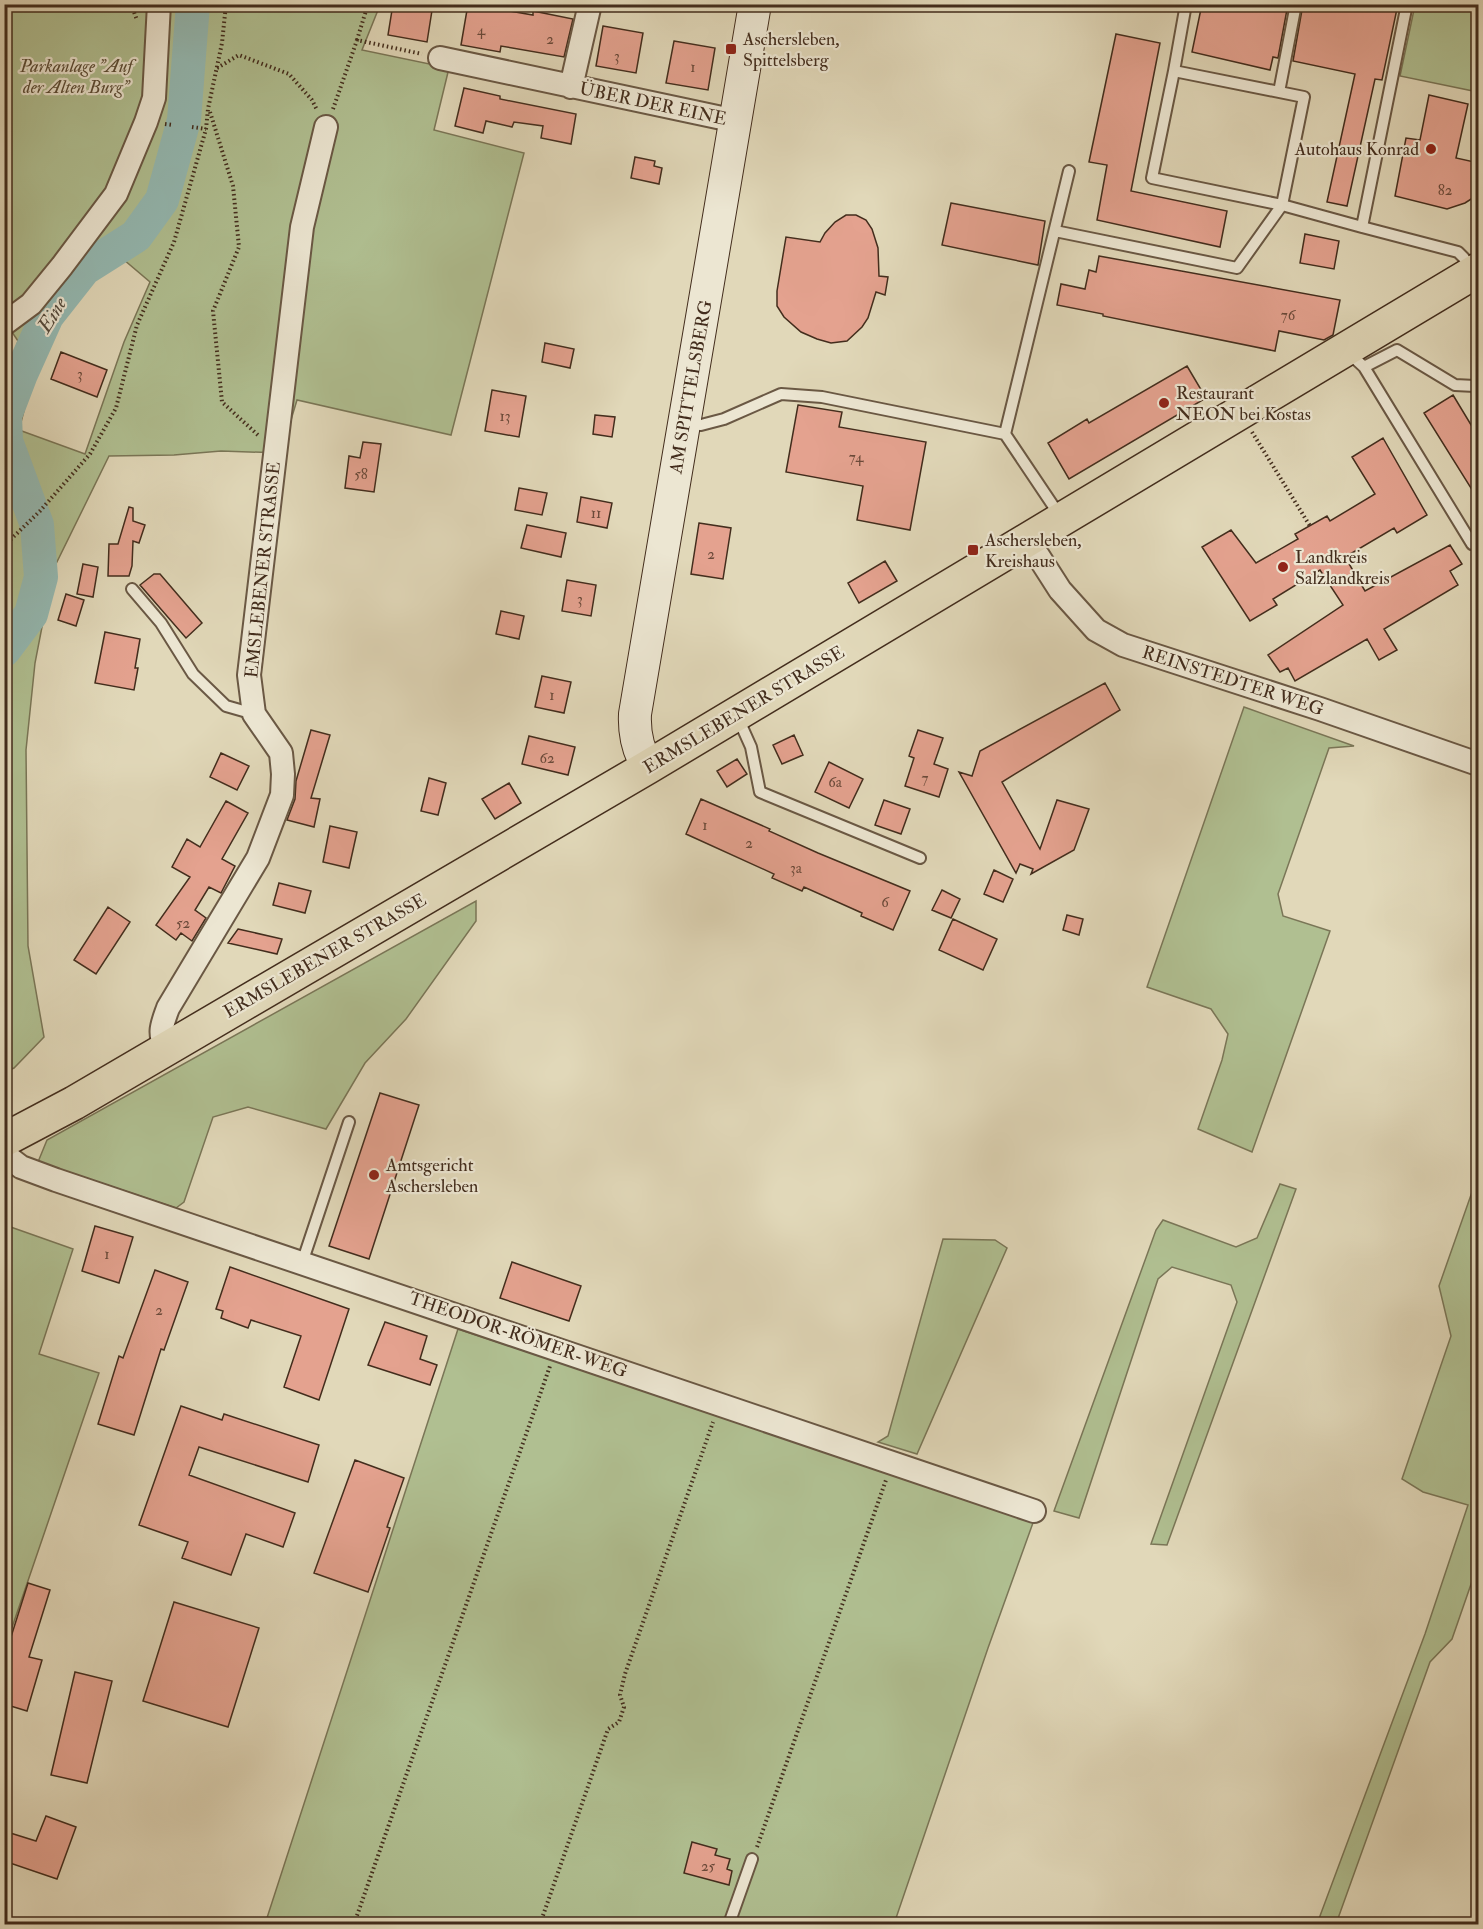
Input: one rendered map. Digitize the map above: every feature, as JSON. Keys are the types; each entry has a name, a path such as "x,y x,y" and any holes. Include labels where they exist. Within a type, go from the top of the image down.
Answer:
{"main road":[{"name":"AM SPITTELSBERG","path":"648,767 638,746 634,728 635,714 755,4"},
{"name":"ERMSLEBENER STRASSE","path":"4,1140 42,1121 648,767 1241,413 1355,359 1477,275"}],"street":[{"path":"4,324 31,303 116,194 154,98 159,4"},
{"name":"ÜBER DER EINE","path":"571,87 590,4"},
{"name":"ÜBER DER EINE","path":"440,58 736,122"},
{"name":"EMSLEBENER STRASSE","path":"166,1049 161,1038 161,1028 168,1008 258,858 282,795 284,774 281,753 254,714 249,675 302,227 326,127"},
{"name":"REINSTEDTER WEG","path":"1028,540 1060,590 1088,622 1096,630 1123,645 1479,765"},
{"name":"THEODOR-RÖMER-WEG","path":"4,1154 21,1167 48,1177 1034,1511"}],"lane":[{"path":"1186,4 1152,178 1282,205 1458,252 1477,275"},
{"path":"1279,92 1296,4"},
{"path":"1362,227 1407,4"},
{"path":"1055,231 1237,268 1282,205 1304,97 1174,70"},
{"path":"1005,434 1069,171"},
{"path":"1479,392 1475,386 1455,385 1397,350 1355,359 1472,544 1479,542"},
{"path":"685,424 701,425 724,418 781,394 822,397 1005,434 1062,520"},
{"path":"132,589 161,623 193,674 225,706 254,714"},
{"path":"736,715 751,747 760,792 920,858"},
{"path":"302,1263 349,1122"},
{"path":"729,1924 753,1859"}],"path":[{"path":"4,546 40,511 90,454 116,408 136,325 174,242 206,129 222,43 226,4"},
{"path":"326,127 368,4"},
{"path":"357,40 440,58"},
{"path":"217,68 239,55 289,74 312,100 326,127"},
{"path":"208,109 233,186 239,247 213,311 222,402 275,450"},
{"path":"192,127 206,129"},
{"path":"1241,413 1310,526"},
{"path":"354,1924 556,1348"},
{"path":"540,1924 608,1729 619,1722 624,1707 620,1695 625,1674 720,1404"},
{"path":"753,1859 892,1462"}],"green space":[{"name":"Parkanlage \"Auf der Alten Burg\"","path":"4,5 380,5 362,50 449,68 434,130 524,153 451,435 297,400 281,453 221,451 174,455 109,456 53,570 35,663 26,750 28,946 44,1037 14,1068 5,1072 4,397 18,341 8,326 4,329","holes":["117,254 150,282 124,342 85,454 19,430 45,335"]},
{"path":"1415,5 1478,5 1478,92 1400,76"},
{"path":"1244,707 1354,746 1329,748 1278,894 1283,916 1330,931 1252,1152 1198,1129 1222,1060 1228,1034 1211,1009 1147,987"},
{"path":"476,901 476,921 406,1019 365,1063 326,1129 248,1107 213,1117 184,1202 176,1208 38,1162 47,1140"},
{"path":"1478,1175 1478,1564 1452,1639 1430,1662 1336,1924 1317,1924 1425,1634 1468,1505 1423,1492 1402,1479 1451,1336 1439,1286"},
{"path":"1280,1184 1296,1189 1167,1545 1151,1544 1237,1302 1231,1285 1172,1267 1158,1279 1079,1518 1054,1511 1156,1230 1163,1220 1236,1247 1257,1238"},
{"path":"5,1225 73,1249 39,1354 99,1373 5,1648"},
{"path":"943,1239 995,1240 1007,1248 917,1454 878,1442 888,1436"},
{"path":"458,1329 1034,1520 894,1924 265,1924"}],"building":[{"path":"393,4 433,4 427,42 388,35"},
{"path":"468,4 533,15 533,11 573,19 564,57 501,46 500,52 461,45"},
{"path":"1202,4 1288,4 1278,58 1273,57 1270,70 1192,52"},
{"path":"1303,4 1398,4 1382,80 1375,79 1347,206 1327,202 1355,74 1293,61"},
{"path":"603,26 643,33 636,73 596,66"},
{"path":"1116,34 1160,43 1131,191 1227,211 1220,247 1097,220 1107,165 1089,162"},
{"path":"674,41 715,48 708,90 666,83"},
{"path":"464,88 500,96 500,99 576,114 571,144 541,138 543,126 514,122 512,127 486,121 483,133 455,126"},
{"name":"Autohaus Konrad","path":"1429,95 1468,104 1456,158 1479,163 1479,194 1465,203 1447,209 1395,196 1406,138 1420,140"},
{"path":"635,157 655,161 654,166 662,168 659,184 631,178"},
{"path":"951,203 1045,221 1038,265 942,245"},
{"path":"846,215 856,215 866,220 872,229 878,248 879,276 888,277 885,295 876,292 868,318 862,327 847,341 831,343 801,332 784,317 777,306 777,291 786,237 820,242 835,222"},
{"path":"1305,234 1339,241 1334,269 1300,263"},
{"path":"1099,256 1340,300 1333,335 1324,340 1279,331 1275,351 1057,305 1061,284 1085,289 1089,270 1096,272"},
{"path":"545,343 574,349 570,368 542,362"},
{"path":"61,352 107,370 97,397 51,379"},
{"path":"1187,366 1206,398 1069,479 1048,443 1087,419 1089,423"},
{"path":"492,390 526,396 519,437 485,431"},
{"path":"1453,395 1479,438 1479,501 1424,413"},
{"path":"798,405 842,412 839,427 926,442 910,530 857,520 863,486 786,472"},
{"path":"595,415 615,417 612,437 593,434"},
{"path":"1383,438 1427,515 1397,533 1394,528 1345,557 1365,591 1450,545 1462,564 1450,571 1458,585 1384,629 1397,650 1379,660 1367,639 1295,681 1288,668 1280,672 1268,655 1343,605 1320,570 1273,599 1277,605 1250,621 1202,547 1231,530 1256,563 1298,539 1295,534 1327,516 1330,521 1375,494 1352,457"},
{"path":"363,442 381,444 374,492 345,488 349,456 360,458"},
{"path":"519,488 547,493 542,515 515,510"},
{"path":"581,497 612,503 607,528 577,522"},
{"path":"129,507 133,508 133,521 145,525 139,543 133,541 132,566 129,576 108,576 109,544 118,544"},
{"path":"699,523 731,528 723,579 691,574"},
{"path":"527,525 566,533 561,557 521,548"},
{"path":"885,561 897,581 859,603 848,583"},
{"path":"83,564 98,567 93,597 77,594"},
{"path":"154,574 160,574 202,623 186,638 140,585"},
{"path":"567,580 596,585 591,616 562,611"},
{"path":"66,594 84,600 76,626 58,620"},
{"path":"501,611 524,616 519,639 496,634"},
{"path":"105,632 140,639 134,690 95,683"},
{"path":"542,676 571,682 564,713 535,707"},
{"path":"1105,683 1120,710 1002,782 1040,849 1057,800 1089,809 1074,850 1031,874 1033,869 1020,864 1016,873 959,772 972,776 980,751"},
{"path":"311,730 330,735 311,798 320,799 314,827 287,820 295,799 296,781"},
{"path":"918,730 943,738 934,764 948,769 939,797 905,786 914,758 909,756"},
{"path":"794,735 803,755 782,764 773,745"},
{"path":"529,736 575,747 568,775 522,764"},
{"path":"221,753 249,766 237,790 210,777"},
{"path":"737,759 747,774 727,787 717,771"},
{"path":"829,762 863,779 849,808 815,792"},
{"path":"429,778 446,783 438,815 421,811"},
{"path":"509,783 521,803 495,819 482,799"},
{"path":"701,799 818,853 910,891 893,930 861,916 862,913 804,887 802,891 772,878 774,874 686,834"},
{"path":"884,800 910,809 901,834 875,825"},
{"path":"226,801 248,813 222,859 235,866 221,893 209,887 195,910 206,918 192,941 181,933 176,940 156,925 190,877 172,867 187,839 200,847"},
{"path":"330,826 357,832 349,868 323,862"},
{"path":"994,870 1013,879 1003,902 984,894"},
{"path":"279,883 311,891 305,913 273,905"},
{"path":"942,890 960,899 951,918 932,910"},
{"path":"108,907 130,922 96,974 74,960"},
{"path":"1067,915 1083,919 1079,935 1063,930"},
{"path":"953,919 997,939 983,970 939,950"},
{"path":"238,929 282,939 277,954 228,943"},
{"name":"Amtsgericht Aschersleben","path":"380,1093 419,1105 369,1259 329,1246"},
{"path":"95,1226 133,1237 119,1283 82,1271"},
{"path":"512,1262 581,1286 569,1321 500,1298"},
{"path":"230,1267 349,1309 319,1400 284,1387 301,1336 251,1320 248,1328 221,1318 223,1311 216,1309"},
{"path":"155,1270 188,1282 164,1350 161,1349 134,1435 98,1424 119,1356 123,1358"},
{"path":"385,1322 427,1336 420,1359 437,1365 430,1385 368,1365"},
{"path":"181,1406 222,1420 224,1414 319,1445 308,1482 199,1447 189,1475 295,1513 283,1547 246,1534 231,1575 182,1558 188,1542 139,1525"},
{"path":"355,1460 404,1478 368,1592 314,1573"},
{"path":"28,1583 50,1590 29,1657 42,1660 27,1711 4,1704 4,1659"},
{"path":"174,1602 259,1628 228,1727 143,1701"},
{"path":"75,1672 112,1681 87,1783 51,1775"},
{"path":"46,1816 76,1827 57,1879 4,1861 4,1831 36,1841"},
{"path":"692,1842 717,1849 715,1855 730,1859 727,1869 732,1871 729,1885 684,1873"}],"waterway":[{"name":"Eine","path":"4,650 31,614 41,577 37,525 6,441 5,416 47,316 84,269 136,236 162,200 184,120 193,4"}],"place":[{"name":"Aschersleben, Spittelsberg","path":"731,49"},
{"name":"Autohaus Konrad","path":"1431,149"},
{"name":"Restaurant NEON bei Kostas","path":"1164,403"},
{"name":"Aschersleben, Kreishaus","path":"973,550"},
{"name":"Landkreis Salzlandkreis","path":"1283,567"},
{"name":"Amtsgericht Aschersleben","path":"374,1175"}]}
